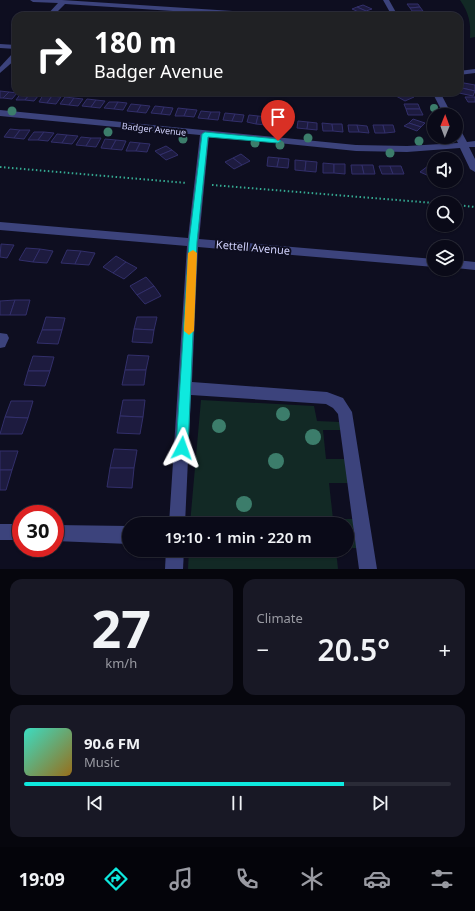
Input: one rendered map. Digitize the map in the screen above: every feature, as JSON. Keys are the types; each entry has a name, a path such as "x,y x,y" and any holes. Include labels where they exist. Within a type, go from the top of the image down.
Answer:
{"street":[{"path":"33,0 219,12"},
{"path":"386,0 394,12"},
{"path":"53,12 63,2"},
{"path":"0,46 12,47"},
{"path":"0,71 12,58"},
{"path":"463,72 475,71"},
{"path":"438,96 444,108"},
{"name":"Badger Avenue","path":"0,112 205,134 356,148 407,149 465,146 475,144"},
{"path":"177,517 186,388 193,242 205,134"},
{"path":"463,142 475,169"},
{"name":"Kettell Avenue","path":"0,226 427,262"},
{"path":"463,265 475,266"},
{"path":"186,388 327,398 338,403 345,412 368,569"},
{"path":"0,532 12,532"},
{"path":"64,533 122,535"},
{"path":"174,569 175,557"}],"path":[{"path":"0,167 427,202"},
{"path":"463,206 475,207"}],"green space":[{"path":"460,0 475,0 475,37 470,38 469,18 466,9"},
{"path":"201,400 314,406 317,421 340,422 341,430 323,430 326,459 345,459 348,483 329,483 333,517 191,517"},
{"path":"354,519 358,548 354,548"},
{"path":"189,557 337,557 338,569 188,569"}],"building":[{"path":"407,4 418,4 420,7 410,8"},
{"path":"363,5 372,9 366,11 357,7"},
{"path":"357,7 366,11 359,12 352,9"},
{"path":"420,7 423,11 412,11 410,8"},
{"path":"464,83 475,85 475,91 463,88"},
{"path":"463,88 475,91 473,96 463,94"},
{"path":"0,91 9,92 3,98 0,98"},
{"path":"9,92 12,92 12,96 14,96 12,99 3,98"},
{"path":"19,96 28,96 25,100 16,100"},
{"path":"28,96 38,96 34,101 25,100"},
{"path":"42,96 52,96 47,103 39,102"},
{"path":"52,96 61,97 56,104 47,103"},
{"path":"412,96 414,97 405,101 398,97"},
{"path":"65,97 74,98 69,105 60,104"},
{"path":"465,97 475,97 475,102 468,102"},
{"path":"74,98 83,99 78,106 69,105"},
{"path":"87,99 96,100 91,107 82,106"},
{"path":"96,100 105,101 100,108 91,107"},
{"path":"109,102 118,102 114,109 104,108"},
{"path":"118,102 127,103 123,110 114,109"},
{"path":"131,104 141,105 137,112 127,111"},
{"path":"404,104 418,104 420,109 406,109"},
{"path":"141,105 150,106 146,113 137,112"},
{"path":"155,106 164,107 161,114 151,113"},
{"path":"164,107 173,108 170,115 161,114"},
{"path":"178,108 187,109 184,116 175,116"},
{"path":"187,109 197,110 194,117 184,116"},
{"path":"406,109 420,109 423,115 408,115"},
{"path":"201,111 211,112 208,119 198,118"},
{"path":"211,112 220,112 218,120 208,119"},
{"path":"225,113 235,114 232,121 223,120"},
{"path":"235,114 244,115 242,122 232,121"},
{"path":"249,115 258,116 256,124 247,122"},
{"path":"258,116 268,117 266,125 256,124"},
{"path":"273,118 283,119 281,126 271,125"},
{"path":"283,119 292,120 291,128 281,126"},
{"path":"413,119 425,123 421,127 409,123"},
{"path":"298,121 308,122 307,129 297,128"},
{"path":"308,122 317,123 317,130 307,129"},
{"path":"322,123 332,124 333,131 323,131"},
{"path":"409,123 421,127 417,131 404,126"},
{"path":"332,124 342,124 343,132 333,131"},
{"path":"348,125 357,125 359,132 349,132"},
{"path":"357,125 367,126 369,133 359,132"},
{"path":"373,125 383,125 385,133 375,133"},
{"path":"383,125 393,125 395,132 385,133"},
{"path":"10,129 20,130 14,138 4,137"},
{"path":"20,130 30,130 24,139 14,138"},
{"path":"34,132 44,132 38,140 28,140"},
{"path":"44,132 54,133 48,141 38,140"},
{"path":"57,134 67,135 62,143 51,142"},
{"path":"67,135 78,136 72,144 62,143"},
{"path":"81,137 91,138 86,146 76,145"},
{"path":"91,138 101,138 96,147 86,146"},
{"path":"105,139 116,140 111,149 101,148"},
{"path":"116,140 126,141 122,150 111,149"},
{"path":"130,142 140,143 136,151 126,151"},
{"path":"140,143 150,144 147,152 136,151"},
{"path":"166,146 172,150 160,155 155,151"},
{"path":"172,150 178,155 166,160 160,155"},
{"path":"241,154 250,161 242,165 233,158"},
{"path":"268,157 279,158 277,167 267,166"},
{"path":"233,158 242,165 234,169 225,162"},
{"path":"279,158 289,159 288,168 277,167"},
{"path":"295,160 306,161 305,171 295,170"},
{"path":"306,161 317,162 316,172 305,171"},
{"path":"323,163 334,164 334,173 323,173"},
{"path":"334,164 345,164 345,174 334,173"},
{"path":"351,165 362,165 364,174 352,174"},
{"path":"362,165 373,165 375,174 364,174"},
{"path":"379,166 390,166 393,174 382,174"},
{"path":"390,166 401,166 404,174 393,174"},
{"path":"427,167 427,175 420,172"},
{"path":"1,244 14,245 7,258 0,257"},
{"path":"26,248 40,249 33,262 19,260"},
{"path":"40,249 53,251 47,263 33,262"},
{"path":"67,250 81,251 75,264 61,263"},
{"path":"81,251 95,253 89,265 75,264"},
{"path":"116,256 126,262 113,273 103,267"},
{"path":"126,262 137,268 124,279 113,273"},
{"path":"146,277 154,286 137,295 130,286"},
{"path":"154,286 161,296 145,304 137,295"},
{"path":"15,300 10,315 0,315 0,301"},
{"path":"15,300 30,300 26,315 10,315"},
{"path":"46,317 65,318 62,330 42,330"},
{"path":"137,317 157,317 154,330 134,329"},
{"path":"134,329 154,330 152,343 132,342"},
{"path":"42,330 62,330 58,344 37,343"},
{"path":"128,355 149,356 146,370 125,370"},
{"path":"33,356 54,357 50,371 28,371"},
{"path":"125,370 146,370 144,385 122,385"},
{"path":"28,371 50,371 45,386 24,385"},
{"path":"123,400 145,400 143,417 120,416"},
{"path":"11,401 33,401 28,418 5,417"},
{"path":"120,416 143,417 140,434 117,433"},
{"path":"5,417 28,418 22,434 0,434"},
{"path":"114,449 137,450 134,468 110,468"},
{"path":"0,451 18,451 12,470 0,470"},
{"path":"110,468 134,468 132,488 107,487"},
{"path":"0,470 12,470 6,490 0,490"}],"slow traffic":[{"path":"189,331 193,253"}],"route":[{"path":"182,448 193,242 205,134 278,141"}]}
